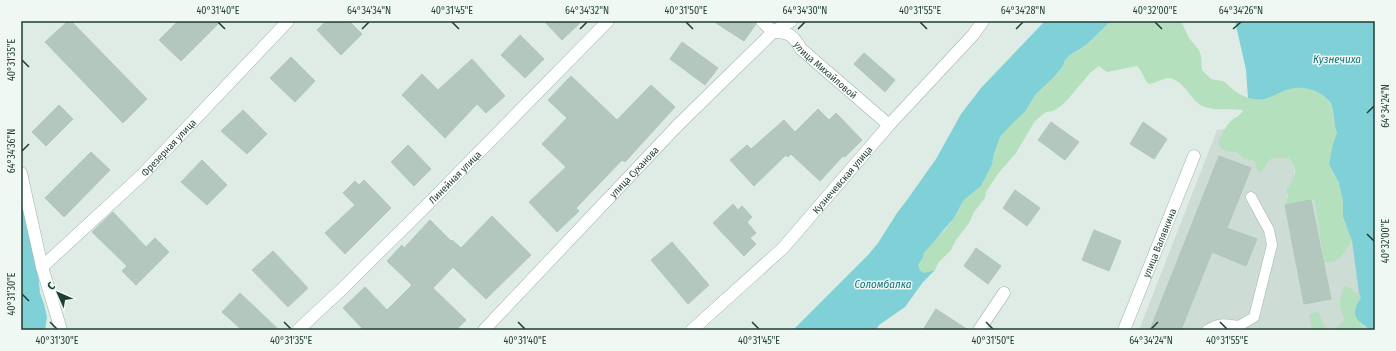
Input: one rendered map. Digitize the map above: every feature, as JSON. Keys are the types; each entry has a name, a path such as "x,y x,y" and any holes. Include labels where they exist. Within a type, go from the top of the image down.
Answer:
{"street":[{"name":"Фрезерная улица","path":"42,267 142,175 288,21"},
{"name":"Линейная улица","path":"298,330 420,212 608,21"},
{"path":"762,21 773,32"},
{"name":"улица Суханова","path":"484,330 678,125 773,32 791,21"},
{"name":"Кузнечевская улица","path":"692,330 783,248 889,125 973,35 983,21"},
{"name":"улица Михайловой","path":"773,32 785,32 795,38 801,49 889,125"},
{"name":"улица Валявкина","path":"1124,330 1194,156"},
{"path":"21,172 42,267 61,330"},
{"path":"979,330 1004,293"}],"lane":[{"path":"1207,330 1215,325 1226,324 1239,326 1254,317 1272,245 1269,230 1251,197"}],"shaded area":[{"path":"1225,129 1218,143 1236,152 1244,159 1254,161 1259,173 1263,170 1268,160 1274,158 1288,158 1292,162 1294,167 1294,178 1290,185 1285,205 1314,200 1324,262 1342,255 1352,241 1370,330 1139,330 1217,130"}],"green space":[{"path":"1111,21 1181,21 1189,38 1199,50 1202,70 1211,79 1223,81 1245,97 1262,99 1297,87 1313,90 1327,99 1332,106 1337,133 1330,158 1332,170 1339,183 1343,202 1343,217 1352,241 1341,257 1334,261 1324,262 1314,200 1285,205 1288,195 1286,190 1293,178 1295,170 1292,162 1288,158 1274,158 1269,160 1263,170 1259,173 1254,161 1244,159 1236,152 1226,151 1221,148 1218,143 1224,130 1243,110 1215,109 1200,105 1184,87 1175,80 1169,78 1149,84 1137,66 1107,72 1099,66 1090,73 1061,106 1053,111 1046,112 1035,121 1016,153 997,175 986,192 985,198 974,212 969,223 956,240 951,250 938,263 935,270 924,273 920,270 918,265 923,258 927,247 945,230 954,218 963,201 981,186 992,165 1000,137 1025,112 1035,95 1054,77 1063,66 1065,60 1086,45"},
{"path":"1345,286 1351,288 1355,293 1359,293 1361,298 1357,303 1360,324 1368,330 1334,330 1344,321 1340,300"},
{"path":"1314,312 1319,313 1323,324 1328,330 1312,330 1309,316"}],"water":[{"name":"Соломбалка","path":"1045,21 1111,21 1086,45 1065,60 1063,66 1054,77 1035,95 1025,112 1000,137 992,165 981,186 963,201 954,218 924,253 923,258 918,265 920,270 924,273 935,270 923,282 905,307 879,325 876,330 793,330 868,255 878,243 897,213 936,159 961,114 981,88"},
{"name":"Кузнечиха","path":"1235,21 1375,21 1375,330 1368,329 1357,319 1355,313 1356,305 1361,298 1352,241 1343,217 1343,202 1339,183 1329,164 1337,133 1332,105 1322,95 1306,88 1287,90 1264,99 1248,98 1246,70"},
{"path":"21,201 36,253 40,293 47,317 45,330 21,330"}],"building":[{"path":"68,21 71,21 147,99 123,123 45,42"},
{"path":"178,21 221,21 181,61 159,40"},
{"path":"326,21 349,21 362,34 341,55 317,30"},
{"path":"544,21 582,21 562,40"},
{"path":"713,21 755,21 756,24 744,41"},
{"path":"520,35 544,59 525,78 501,55"},
{"path":"682,42 718,68 705,85 670,59"},
{"path":"864,53 895,80 885,92 854,64"},
{"path":"291,57 315,81 295,102 270,78"},
{"path":"472,59 505,96 486,113 477,104 445,138 402,95 422,74 438,90"},
{"path":"571,76 617,120 651,85 675,107 625,162 622,160 576,208 579,211 557,232 529,202 566,167 542,144 567,118 548,100"},
{"path":"59,105 73,119 46,146 32,132"},
{"path":"818,109 829,120 836,113 862,140 845,157 843,156 820,181 791,154 788,157 786,155 754,186 730,160 747,145 751,149 784,120 795,132"},
{"path":"243,110 267,134 247,154 221,131"},
{"path":"1051,122 1079,142 1065,160 1038,140"},
{"path":"1143,122 1167,139 1154,159 1130,144"},
{"path":"408,145 431,169 414,186 391,162"},
{"path":"91,152 110,170 64,217 45,198"},
{"path":"1219,156 1251,168 1227,228 1257,239 1246,266 1212,252 1181,330 1150,330"},
{"path":"202,160 227,185 207,205 181,182"},
{"path":"364,180 391,208 345,254 325,233 355,205 343,193 355,181 359,185"},
{"path":"1015,190 1040,208 1027,226 1003,208"},
{"path":"1311,200 1331,299 1304,304 1285,205"},
{"path":"733,204 738,210 742,206 752,217 747,222 756,233 750,238 756,244 744,256 713,223"},
{"path":"113,212 146,247 155,238 169,252 136,285 122,271 127,266 92,232"},
{"path":"492,216 531,255 486,299 453,267 433,288 466,320 456,330 364,330 343,308 365,287 387,310 412,285 387,261 402,245 404,248 430,220 451,241 452,240 461,248"},
{"path":"1094,230 1121,241 1109,271 1082,260"},
{"path":"672,242 709,285 688,304 651,260"},
{"path":"976,248 1001,266 988,284 964,266"},
{"path":"273,251 308,288 288,307 252,270"},
{"path":"240,293 279,330 242,330 222,312"},
{"path":"936,309 968,330 923,330"}]}
